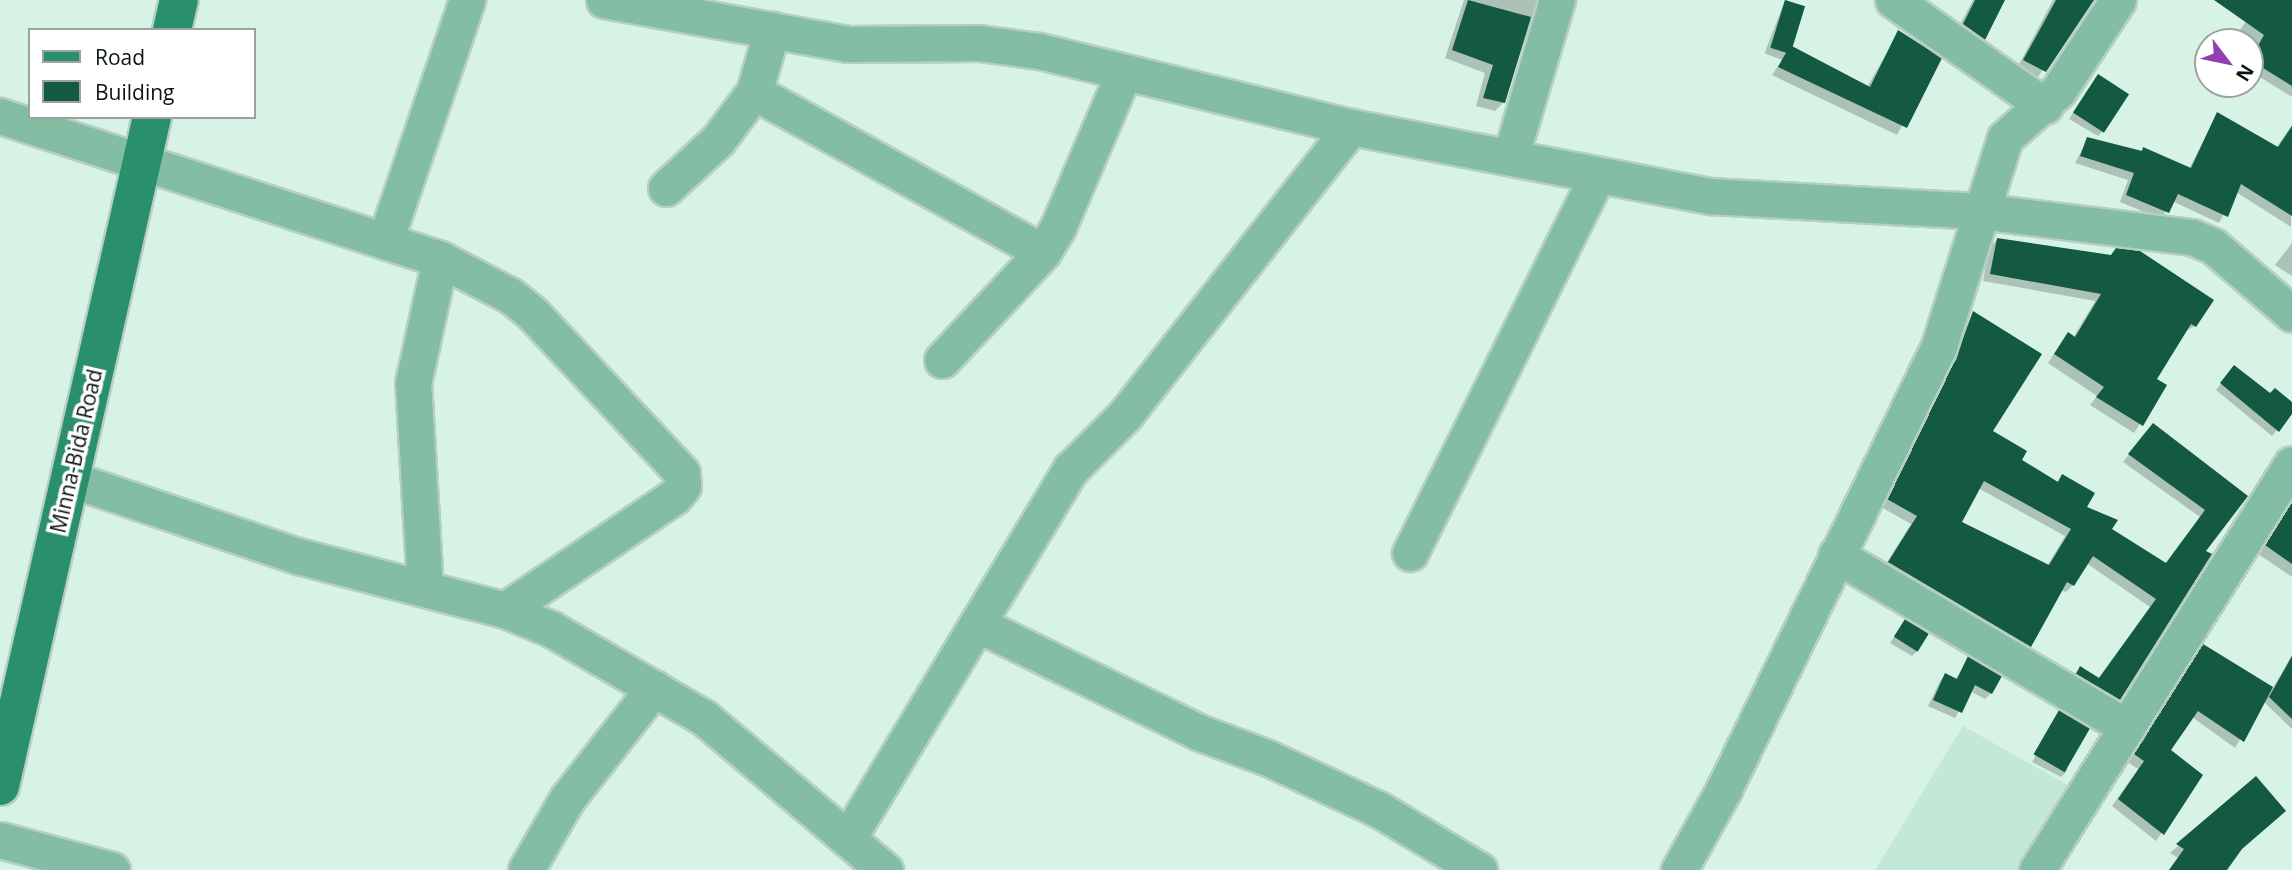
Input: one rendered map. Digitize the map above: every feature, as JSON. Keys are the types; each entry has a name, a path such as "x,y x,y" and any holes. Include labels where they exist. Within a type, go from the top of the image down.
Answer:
{"main road":[{"path":"172,28 179,0"},
{"name":"Minna-Bida Road","path":"2,767 152,119"}],"street":[{"path":"385,241 467,0"},
{"path":"1511,155 1557,0"},
{"path":"1894,0 2045,106"},
{"path":"1679,870 1724,789 1938,349 1979,211 2005,138 2014,126 2045,106 2118,0"},
{"path":"618,2 848,44 979,43 1039,51 1351,127 1511,155 1710,196 1979,211 2192,237 2213,246 2292,314"},
{"path":"666,188 718,139 754,92 772,30"},
{"path":"942,360 1043,252 1058,227 1124,72"},
{"path":"754,92 1043,252"},
{"path":"0,116 440,259 511,296 532,313 682,474 682,486 675,496 505,610"},
{"path":"848,838 1071,469 1125,415 1351,127"},
{"path":"1410,553 1598,175"},
{"path":"425,589 413,383 440,259"},
{"path":"2037,870 2292,465"},
{"path":"70,479 298,556 505,610 551,629 703,717 886,870"},
{"path":"1836,555 2127,727"},
{"path":"977,624 1198,732 1269,758 1380,810 1479,870"},
{"path":"526,870 567,799 654,688"},
{"path":"0,840 112,870"}],"shaded area":[{"path":"1963,726 2084,794 2037,870 1875,870"}],"building":[{"path":"1468,0 1531,17 1505,103 1483,98 1493,65 1452,50"},
{"path":"1785,0 1805,6 1790,54 1770,48"},
{"path":"1975,0 2005,0 1985,40 1963,24"},
{"path":"2056,0 2094,0 2046,72 2023,60"},
{"path":"2214,0 2292,0 2292,86 2264,69 2264,28 2254,28"},
{"path":"1898,30 1942,58 1907,128 1778,67 1790,45 1870,87"},
{"path":"2098,74 2129,94 2104,133 2073,113"},
{"path":"2217,112 2278,147 2292,126 2292,216 2241,184 2228,217 2178,194 2169,213 2126,195 2134,173 2080,156 2087,137 2142,151 2143,147 2191,168"},
{"path":"1997,238 2111,255 2116,248 2140,251 2214,300 2196,327 2191,324 2157,379 2167,385 2143,426 2096,397 2104,387 2054,354 2068,332 2075,337 2101,294 1990,274"},
{"path":"1973,311 2042,354 1993,431 2027,451 2022,460 2058,482 2062,474 2095,493 2087,507 2118,520 2112,529 2166,563 2205,510 2128,454 2153,423 2248,496 2206,551 2212,554 2120,700 2076,674 2080,666 2099,678 2156,599 2093,556 2074,586 2067,582 2031,647 1888,562 1917,516 1887,499 1956,358","holes":["1984,481 2071,529 2049,565 1962,522"]},
{"path":"2234,365 2270,393 2275,388 2292,402 2292,414 2279,432 2220,383"},
{"path":"2292,502 2292,564 2265,545"},
{"path":"1905,619 1929,634 1918,652 1894,637"},
{"path":"2203,644 2273,687 2244,742 2198,711 2171,750 2203,775 2164,835 2118,799 2144,761 2134,754"},
{"path":"1968,656 2002,676 1992,694 1975,685 1962,713 1933,700 1945,673 1957,679"},
{"path":"2292,656 2292,719 2269,697"},
{"path":"2059,710 2090,728 2065,772 2034,754"},
{"path":"2256,776 2286,811 2242,849 2227,870 2169,870 2184,849 2176,844"}]}
